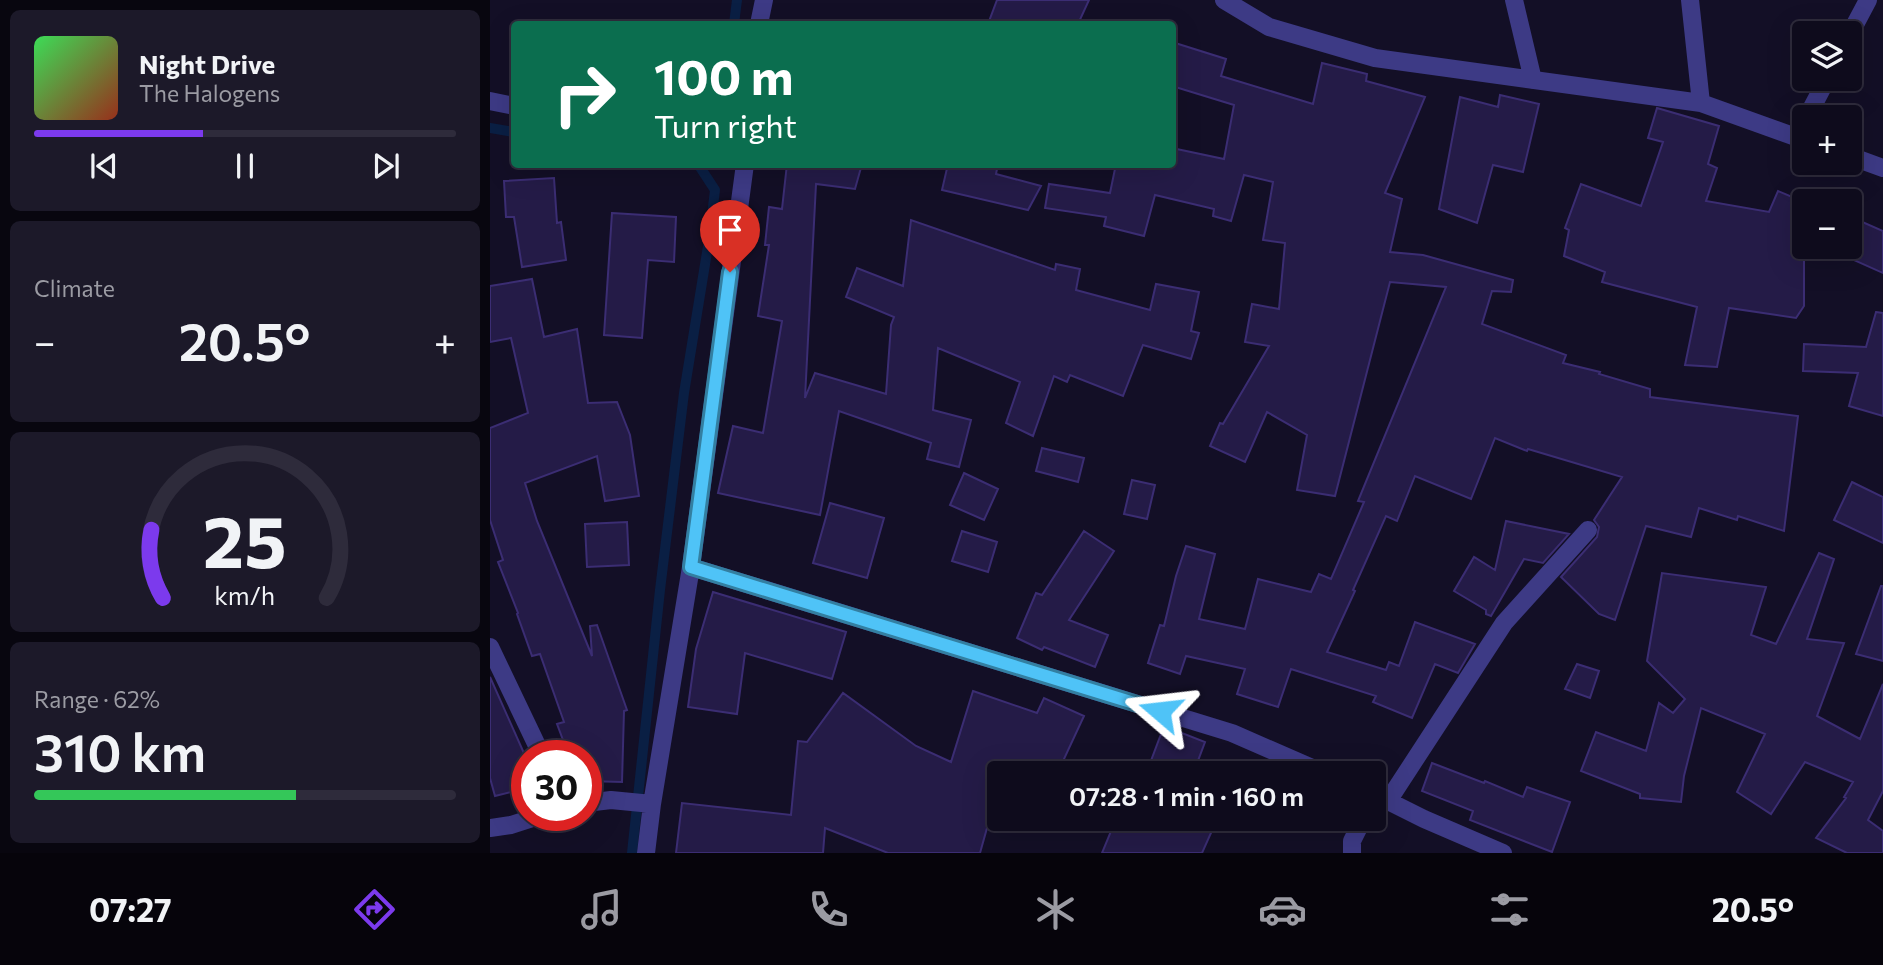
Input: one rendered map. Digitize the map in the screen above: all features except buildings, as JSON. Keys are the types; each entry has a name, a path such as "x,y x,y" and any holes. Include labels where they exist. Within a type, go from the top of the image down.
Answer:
{"street":[{"path":"760,21 764,0"},
{"path":"1224,0 1269,27 1375,58 1701,103 1792,130"},
{"path":"1514,0 1533,80"},
{"path":"1690,0 1701,103"},
{"path":"1857,21 1868,0"},
{"path":"490,100 511,105"},
{"path":"1862,160 1883,168"},
{"path":"646,853 644,804 691,567 744,168"},
{"path":"1386,786 1504,623 1588,530"},
{"path":"691,567 1232,733 1296,761"},
{"path":"490,647 534,740"},
{"path":"602,801 644,804"},
{"path":"1386,801 1503,853"},
{"path":"490,828 511,825"},
{"path":"1352,853 1352,841 1357,831"}],"waterway":[{"path":"734,21 737,0"},
{"path":"490,128 511,132"},
{"path":"632,853 684,393 715,190 701,168"}],"route":[{"path":"730,272 691,567 1160,711"}]}
